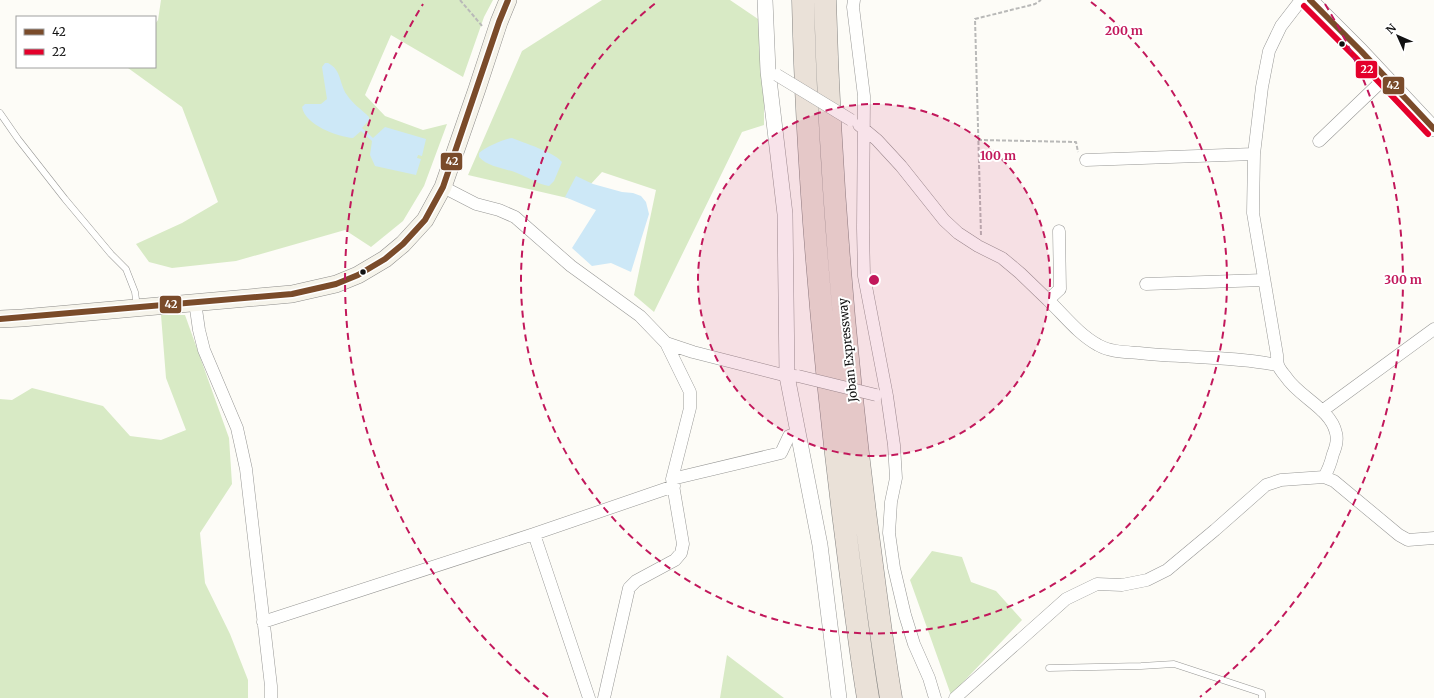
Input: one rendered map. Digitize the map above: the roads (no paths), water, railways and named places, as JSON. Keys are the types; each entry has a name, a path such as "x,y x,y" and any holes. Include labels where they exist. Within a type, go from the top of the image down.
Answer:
{"highway":[{"name":"Joban Expressway","path":"803,0 805,74 813,226 838,470 868,698"},
{"name":"Joban Expressway","path":"825,0 835,209 847,343 860,472 891,698"}],"main road":[{"path":"0,319 292,294 336,284 358,275 385,259 407,240 425,220 443,187 493,38 508,0"}],"street":[{"path":"765,0 785,214 792,376 798,433 820,545 839,698"},
{"path":"854,0 853,6 864,96 864,276 881,396 894,445 896,478 891,502 889,533 894,568 905,615 914,644 929,678 935,698"},
{"path":"1301,0 1281,26 1269,51 1262,86 1254,154 1253,213 1277,355 1277,364 1291,384 1331,420 1337,433 1336,444 1329,469 1324,476"},
{"path":"1310,0 1386,77 1434,129"},
{"path":"772,73 863,128 901,166 944,220 958,233 981,248 1002,258 1020,273 1082,334 1098,346 1110,350 1156,355 1222,358 1277,364"},
{"path":"1319,142 1386,77"},
{"path":"1086,160 1254,154"},
{"path":"443,187 476,204 499,210 515,217 571,266 640,316 666,343 690,392 690,408 673,483 683,544 681,553 674,560 636,581 629,588 604,698"},
{"path":"1048,300 1060,289 1059,231"},
{"path":"1146,284 1264,280"},
{"path":"195,302 199,330 204,350 237,428 246,469 271,686 271,698"},
{"path":"1322,411 1434,329"},
{"path":"666,343 693,352 881,396"},
{"path":"263,622 534,534 673,483 781,453 789,436 798,433"},
{"path":"956,698 1066,599 1097,584 1122,585 1147,580 1167,570 1266,485 1281,480 1324,476 1334,481 1408,540 1432,540"},
{"path":"534,534 589,698"}],"lane":[{"path":"0,113 33,159 65,199 111,254 126,269 135,292 137,307"},
{"path":"1049,668 1174,664 1262,693 1262,698"}],"water":[{"path":"325,63 328,63 336,69 344,91 354,104 369,117 369,120 362,128 373,138 385,127 426,139 422,156 418,155 417,158 421,159 416,175 375,166 370,155 372,141 361,131 353,138 339,135 323,129 309,119 304,113 302,107 305,104 321,104 327,99 322,67"},
{"path":"512,138 546,151 562,162 554,181 549,186 540,184 517,173 487,163 479,157 479,153 486,148"},
{"path":"576,176 593,184 622,192 633,193 641,196 646,202 649,214 631,272 611,263 592,266 572,248 596,210 565,197"}]}
